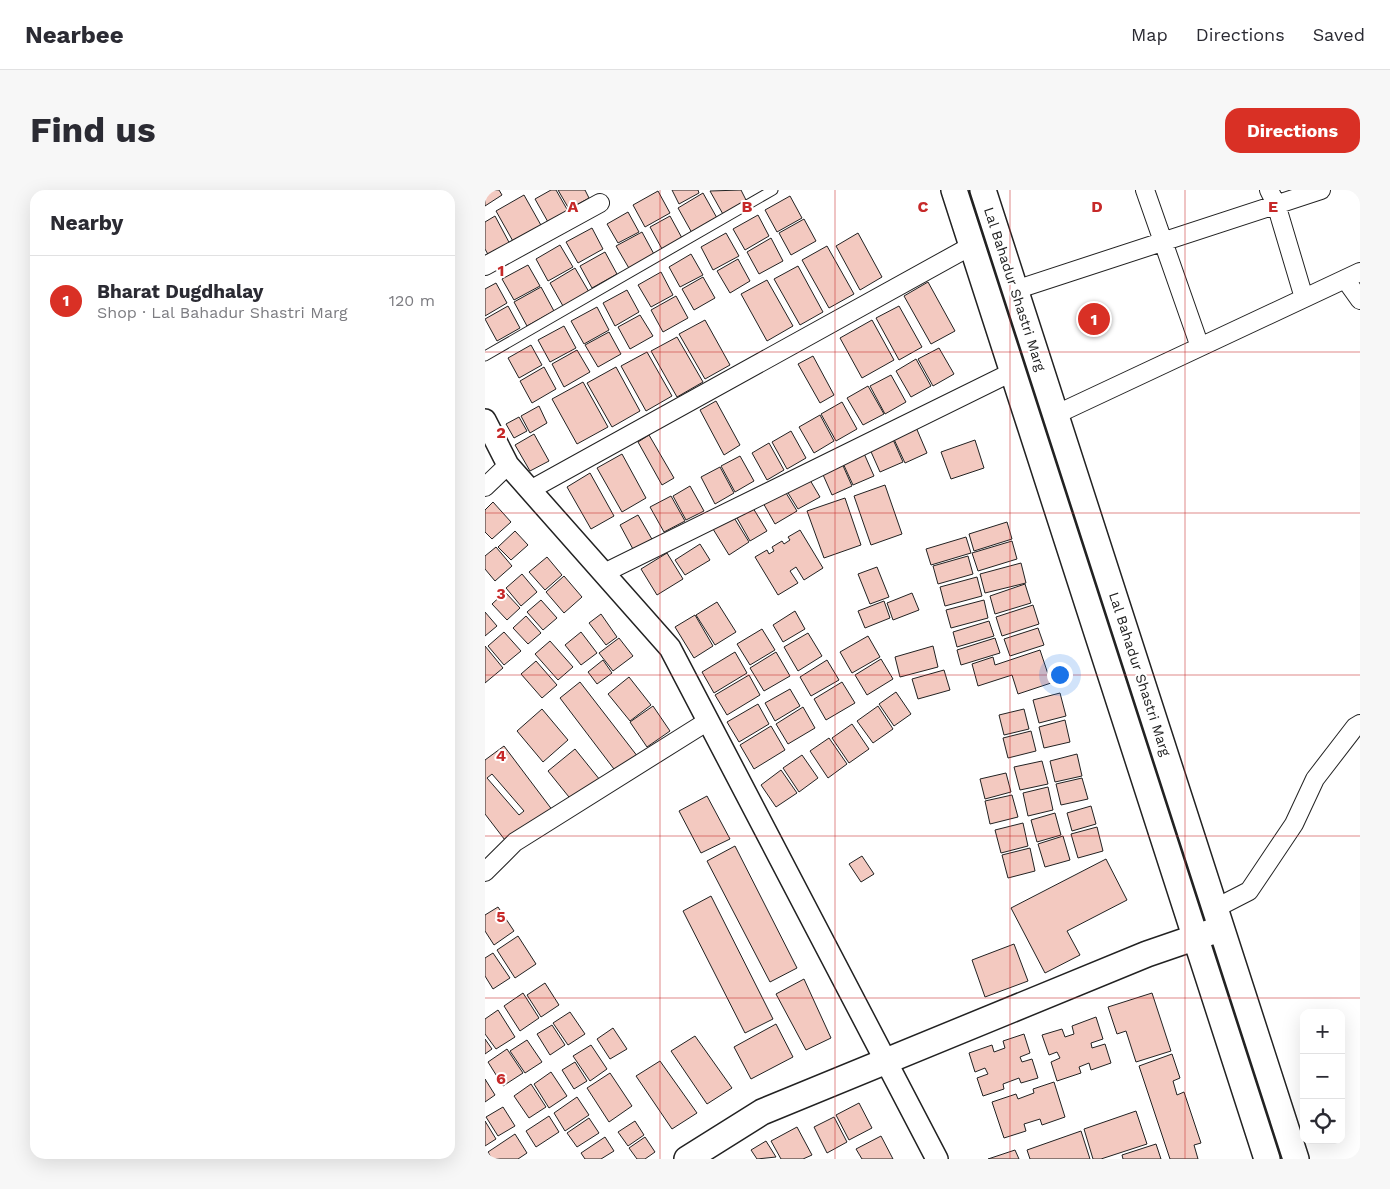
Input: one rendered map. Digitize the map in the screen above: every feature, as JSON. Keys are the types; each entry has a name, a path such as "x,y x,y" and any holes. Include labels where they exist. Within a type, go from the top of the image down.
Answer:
{"main road":[{"name":"Lal Bahadur Shastri Marg","path":"954,190 1267,1159"},
{"name":"Lal Bahadur Shastri Marg","path":"983,190 1296,1159"},
{"path":"687,1159 762,1112 885,1059 1147,954 1195,939 1218,919"}],"street":[{"path":"1145,190 1200,347"},
{"path":"1015,290 1163,241 1272,197 1321,190"},
{"path":"1272,197 1304,298"},
{"path":"485,266 600,203"},
{"path":"530,490 971,246"},
{"path":"1055,415 1353,276 1360,300"},
{"path":"604,573 1013,372"},
{"path":"485,420 508,465 670,648 937,1159"},
{"path":"485,487 508,465"},
{"path":"485,872 515,842 709,721"},
{"path":"1218,919 1249,891 1294,824 1315,779 1355,727 1360,724"}],"lane":[{"path":"485,356 773,190"}],"building":[{"path":"485,190 499,190 502,195 485,206"},
{"path":"551,190 556,190 568,211 548,222 535,199"},
{"path":"558,190 585,190 589,198 569,209"},
{"path":"672,190 698,190 699,193 679,204"},
{"path":"741,190 747,202 724,216 710,191"},
{"path":"658,191 670,213 645,227 633,205"},
{"path":"703,193 717,218 692,233 678,208"},
{"path":"524,195 542,227 514,243 496,211"},
{"path":"790,196 802,218 777,232 765,210"},
{"path":"628,212 639,232 618,243 607,224"},
{"path":"758,215 769,236 745,250 733,229"},
{"path":"495,216 511,246 490,258 485,249 485,222"},
{"path":"670,216 682,238 662,249 650,227"},
{"path":"804,219 816,241 791,255 779,233"},
{"path":"592,228 603,249 578,263 566,242"},
{"path":"642,232 655,256 630,270 616,246"},
{"path":"726,233 739,256 713,270 701,247"},
{"path":"858,233 882,277 860,290 836,246"},
{"path":"771,238 783,261 759,274 747,252"},
{"path":"560,245 573,267 548,281 536,259"},
{"path":"827,246 854,294 829,308 802,260"},
{"path":"605,252 617,274 592,288 580,266"},
{"path":"691,254 703,275 680,287 669,267"},
{"path":"738,259 750,281 730,293 717,271"},
{"path":"528,265 540,286 514,300 502,279"},
{"path":"798,266 823,312 800,325 774,279"},
{"path":"575,268 589,292 563,306 550,283"},
{"path":"661,272 673,295 651,307 638,285"},
{"path":"703,277 715,298 694,310 682,289"},
{"path":"767,280 793,326 767,341 741,294"},
{"path":"928,282 955,331 931,344 904,296"},
{"path":"496,283 507,303 485,316 485,289"},
{"path":"541,287 554,311 527,326 514,302"},
{"path":"627,290 639,312 615,326 603,303"},
{"path":"676,296 688,318 663,332 651,310"},
{"path":"508,306 520,328 497,341 485,319"},
{"path":"899,306 922,347 899,360 876,318"},
{"path":"597,307 609,330 584,344 571,321"},
{"path":"640,315 653,336 630,349 618,327"},
{"path":"705,320 730,365 705,379 679,334"},
{"path":"872,320 894,360 862,378 840,338"},
{"path":"564,326 576,348 550,362 538,340"},
{"path":"609,332 621,354 598,367 585,345"},
{"path":"677,337 703,382 677,397 651,351"},
{"path":"531,345 542,365 519,378 508,358"},
{"path":"939,348 954,374 933,386 918,359"},
{"path":"577,350 590,372 564,387 552,364"},
{"path":"647,352 672,396 646,411 621,366"},
{"path":"813,356 834,395 820,403 798,364"},
{"path":"916,359 931,386 911,397 896,371"},
{"path":"544,367 556,389 532,403 520,381"},
{"path":"616,367 640,411 612,427 587,383"},
{"path":"891,375 906,402 885,414 870,386"},
{"path":"583,382 608,427 577,444 552,399"},
{"path":"868,386 884,414 863,425 847,398"},
{"path":"716,401 740,445 724,455 700,410"},
{"path":"842,402 857,429 836,441 821,414"},
{"path":"539,406 547,423 530,433 521,416"},
{"path":"820,415 834,441 814,453 799,427"},
{"path":"519,417 527,431 514,438 506,424"},
{"path":"915,425 927,453 905,463 892,435"},
{"path":"791,431 806,458 787,469 772,442"},
{"path":"534,434 549,461 530,471 515,445"},
{"path":"649,435 674,478 662,485 638,442"},
{"path":"891,435 903,462 880,472 868,445"},
{"path":"975,440 984,468 951,479 941,452"},
{"path":"769,443 784,470 767,480 752,453"},
{"path":"862,449 874,476 853,485 841,459"},
{"path":"622,454 646,498 622,512 597,468"},
{"path":"740,456 754,481 735,492 721,466"},
{"path":"840,459 852,486 832,495 820,468"},
{"path":"720,467 734,493 715,504 701,477"},
{"path":"590,473 614,516 591,529 567,487"},
{"path":"807,475 820,497 798,509 785,488"},
{"path":"885,485 902,534 871,545 854,496"},
{"path":"690,486 704,511 686,520 673,496"},
{"path":"783,488 797,511 775,524 762,501"},
{"path":"671,496 685,521 664,532 650,507"},
{"path":"845,498 861,545 824,558 807,511"},
{"path":"493,502 511,522 492,539 485,532 485,510"},
{"path":"753,508 767,531 750,541 737,518"},
{"path":"638,515 653,541 634,551 620,525"},
{"path":"733,516 749,542 729,555 713,529"},
{"path":"1007,522 1012,539 974,551 969,534"},
{"path":"800,530 823,568 804,580 796,567 790,571 798,583 778,595 755,557 767,550 769,554 774,551 772,547 782,541 784,544 790,540 788,537"},
{"path":"515,531 528,545 511,560 498,547"},
{"path":"966,537 971,553 931,565 926,549"},
{"path":"1012,541 1017,559 978,571 972,553"},
{"path":"700,544 710,560 685,575 675,560"},
{"path":"496,547 512,566 495,581 485,569 485,556"},
{"path":"667,553 683,579 657,595 641,569"},
{"path":"968,556 973,574 938,584 933,566"},
{"path":"547,557 562,575 545,590 529,572"},
{"path":"1021,563 1026,583 985,593 980,574"},
{"path":"877,567 889,597 870,604 858,574"},
{"path":"522,574 537,592 521,606 506,588"},
{"path":"564,576 582,597 564,613 546,592"},
{"path":"977,577 982,596 945,606 940,587"},
{"path":"1025,584 1031,603 995,614 990,596"},
{"path":"505,592 520,608 507,620 492,604"},
{"path":"912,593 919,610 893,620 887,603"},
{"path":"541,600 557,618 543,630 527,612"},
{"path":"984,600 988,618 951,628 946,610"},
{"path":"884,601 890,618 865,628 858,611"},
{"path":"717,602 736,632 715,645 696,615"},
{"path":"1033,605 1039,624 1002,636 996,617"},
{"path":"795,611 805,629 783,642 773,625"},
{"path":"485,612 497,626 485,636"},
{"path":"601,614 617,637 606,645 589,623"},
{"path":"695,615 713,646 694,658 675,627"},
{"path":"526,616 541,633 528,644 513,628"},
{"path":"989,621 994,636 957,647 953,632"},
{"path":"1038,628 1044,645 1010,656 1004,639"},
{"path":"762,629 775,650 750,665 737,644"},
{"path":"504,632 521,651 504,665 488,646"},
{"path":"581,632 597,653 581,665 565,645"},
{"path":"808,633 822,656 798,671 784,647"},
{"path":"868,636 880,657 852,673 840,652"},
{"path":"619,638 633,656 613,671 599,653"},
{"path":"995,638 1000,653 961,665 957,650"},
{"path":"550,641 573,667 558,680 535,654"},
{"path":"485,646 503,668 485,683"},
{"path":"933,646 938,667 900,677 895,657"},
{"path":"1040,650 1051,683 1018,694 1012,675 978,686 972,664 993,657 995,665"},
{"path":"735,652 747,673 714,693 702,672"},
{"path":"776,652 790,676 764,691 750,668"},
{"path":"881,659 893,679 867,695 855,675"},
{"path":"603,660 612,673 597,684 588,672"},
{"path":"827,660 839,680 811,696 800,677"},
{"path":"536,661 557,685 542,698 521,674"},
{"path":"944,670 950,690 918,699 912,679"},
{"path":"749,675 760,695 727,715 715,695"},
{"path":"629,677 651,705 630,721 608,694"},
{"path":"580,682 638,757 617,773 560,698"},
{"path":"842,682 855,703 826,720 814,699"},
{"path":"790,689 800,706 775,721 765,703"},
{"path":"896,692 911,714 894,726 879,704"},
{"path":"1060,693 1066,716 1039,723 1033,700"},
{"path":"758,704 769,724 739,742 727,722"},
{"path":"653,706 670,731 647,747 630,722"},
{"path":"878,706 893,729 873,743 857,721"},
{"path":"803,707 815,728 788,744 776,724"},
{"path":"542,709 568,740 543,762 517,731"},
{"path":"1024,709 1029,729 1004,735 999,715"},
{"path":"1065,720 1070,742 1044,748 1039,727"},
{"path":"852,724 869,749 849,763 832,738"},
{"path":"771,726 785,750 754,769 740,745"},
{"path":"1031,731 1036,751 1008,758 1003,738"},
{"path":"829,738 847,764 828,778 810,751"},
{"path":"504,746 553,811 508,844 485,814 485,760","holes":["492,774 524,811 519,815 487,778"]},
{"path":"575,749 600,780 573,802 548,771"},
{"path":"1077,754 1082,776 1055,782 1050,761"},
{"path":"802,755 818,778 799,792 783,768"},
{"path":"1042,761 1048,784 1020,790 1014,767"},
{"path":"781,770 797,793 776,807 761,785"},
{"path":"1006,773 1011,792 985,799 980,779"},
{"path":"1082,778 1088,799 1061,805 1056,784"},
{"path":"1048,787 1053,810 1028,816 1023,793"},
{"path":"1012,795 1018,817 990,824 985,801"},
{"path":"707,796 730,839 701,853 679,811"},
{"path":"1091,806 1096,824 1072,831 1067,813"},
{"path":"1055,813 1061,835 1037,842 1031,820"},
{"path":"1023,823 1028,846 1001,853 995,830"},
{"path":"1097,827 1103,851 1078,858 1071,834"},
{"path":"1063,836 1070,860 1045,867 1038,844"},
{"path":"735,846 797,968 770,982 707,861"},
{"path":"1030,848 1035,871 1008,878 1002,855"},
{"path":"862,856 874,874 861,882 849,864"},
{"path":"1106,859 1127,900 1067,931 1080,955 1045,973 1011,908"},
{"path":"711,896 773,1019 745,1033 683,911"},
{"path":"498,907 514,931 494,945 485,931 485,915"},
{"path":"518,936 536,964 515,978 497,950"},
{"path":"1014,944 1028,981 985,997 972,960"},
{"path":"493,953 510,978 493,989 485,976 485,958"},
{"path":"804,979 831,1038 806,1050 776,994"},
{"path":"545,983 559,1005 541,1017 527,995"},
{"path":"523,993 539,1018 520,1031 504,1006"},
{"path":"1152,993 1171,1051 1136,1062 1126,1031 1117,1034 1108,1007"},
{"path":"498,1010 515,1037 496,1049 485,1034 485,1019"},
{"path":"570,1012 585,1034 568,1045 553,1023"},
{"path":"1096,1017 1103,1039 1091,1043 1092,1048 1105,1044 1111,1063 1091,1070 1089,1063 1079,1067 1081,1073 1057,1081 1051,1062 1060,1058 1057,1052 1049,1055 1042,1035 1062,1029 1065,1037 1074,1034 1072,1026"},
{"path":"776,1024 793,1057 751,1079 734,1047"},
{"path":"552,1025 565,1045 550,1055 537,1034"},
{"path":"613,1028 627,1049 610,1059 597,1039"},
{"path":"1024,1034 1030,1053 1020,1057 1022,1062 1032,1059 1038,1078 1021,1083 1019,1078 1003,1084 1004,1089 983,1096 977,1078 988,1074 985,1068 975,1072 969,1053 992,1045 994,1052 1005,1048 1003,1041"},
{"path":"695,1036 732,1088 707,1104 671,1051"},
{"path":"485,1039 492,1049 485,1054"},
{"path":"527,1040 542,1062 525,1073 510,1051"},
{"path":"591,1045 607,1069 590,1081 573,1056"},
{"path":"507,1049 523,1073 503,1086 488,1062"},
{"path":"1172,1054 1180,1078 1173,1081 1177,1095 1184,1092 1201,1143 1194,1145 1198,1159 1170,1159 1139,1066"},
{"path":"660,1061 697,1113 672,1129 636,1076"},
{"path":"575,1062 587,1081 574,1089 562,1070"},
{"path":"551,1072 567,1096 549,1108 534,1084"},
{"path":"610,1073 632,1106 609,1122 587,1088"},
{"path":"485,1079 495,1095 485,1102"},
{"path":"1054,1082 1065,1117 1042,1125 1040,1119 1024,1124 1026,1131 1004,1138 992,1102 1016,1094 1018,1099 1034,1093 1033,1089"},
{"path":"531,1084 546,1107 529,1118 514,1096"},
{"path":"577,1097 589,1115 565,1131 554,1113"},
{"path":"859,1103 872,1128 849,1140 836,1115"},
{"path":"503,1107 515,1126 498,1136 486,1117"},
{"path":"1136,1111 1147,1144 1101,1159 1093,1159 1084,1129"},
{"path":"549,1116 559,1132 536,1147 526,1131"},
{"path":"834,1117 847,1142 827,1153 814,1127"},
{"path":"589,1118 599,1133 577,1147 567,1133"},
{"path":"485,1121 496,1139 485,1146"},
{"path":"635,1121 644,1135 628,1146 618,1132"},
{"path":"797,1127 812,1155 803,1159 781,1159 771,1141"},
{"path":"1081,1131 1090,1159 1030,1159 1027,1150"},
{"path":"515,1134 527,1153 518,1159 492,1159 488,1152"},
{"path":"881,1136 893,1159 862,1159 856,1149"},
{"path":"605,1137 614,1151 601,1159 585,1159 581,1153"},
{"path":"645,1137 655,1152 645,1159 637,1159 629,1148"},
{"path":"766,1141 776,1157 757,1159 751,1150"},
{"path":"1156,1144 1161,1159 1123,1159 1122,1155"},
{"path":"1015,1150 1019,1159 988,1159"}],"place":[{"name":"Bharat Dugdhalay","path":"1094,319"}]}
